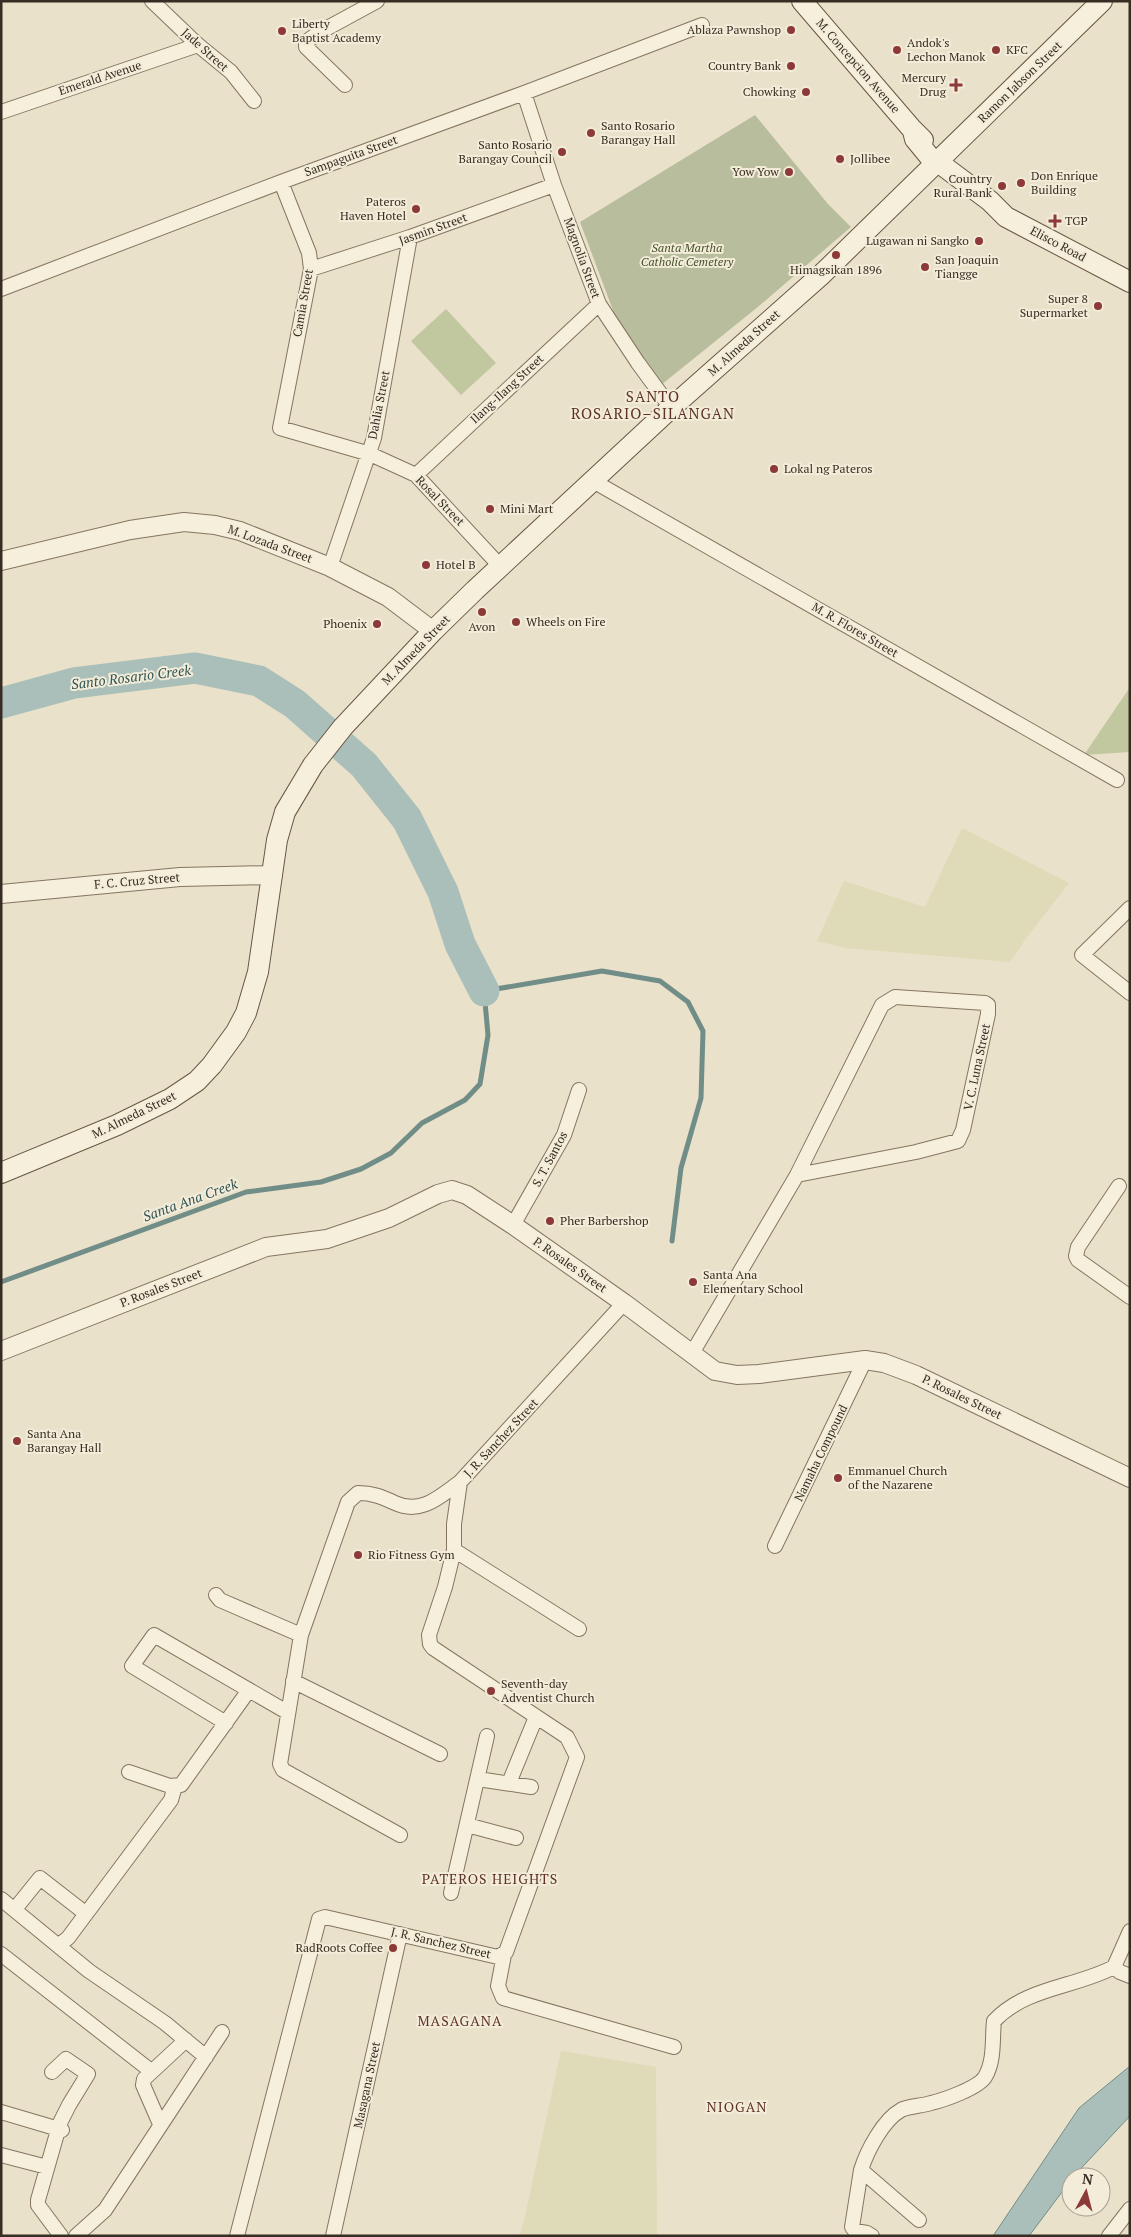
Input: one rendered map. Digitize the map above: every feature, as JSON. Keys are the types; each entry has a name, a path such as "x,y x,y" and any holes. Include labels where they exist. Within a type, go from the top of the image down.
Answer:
{"main road":[{"name":"M. Concepcion Avenue","path":"802,1 914,131 915,139 924,151 933,161 938,162"},
{"name":"Ramon Jabson Street","path":"938,162 1102,1"},
{"name":"Elisco Road","path":"938,162 990,202 1006,217 1130,282"},
{"name":"M. Almeda Street","path":"1,1173 117,1125 170,1099 197,1081 212,1065 236,1032 258,972 277,840 285,812 313,765 343,727 433,631 500,566 671,408 820,276 938,162"},
{"name":"Elisco Road","path":"990,202 1007,206 1130,269"}],"street":[{"name":"Jade Street","path":"152,1 198,45 230,72 254,101"},
{"path":"345,85 306,48 306,42 320,32 378,1"},
{"name":"Sampaguita Street","path":"1,289 702,25"},
{"name":"Emerald Avenue","path":"1,112 198,45"},
{"name":"Magnolia Street","path":"524,93 554,185 599,304 638,363 671,408"},
{"name":"Camia Street","path":"280,428 311,269 308,252 281,182"},
{"name":"Jasmin Street","path":"311,269 410,237 554,185"},
{"name":"Dahlia Street","path":"330,567 370,454 410,237"},
{"name":"Ilang-Ilang Street","path":"416,475 599,304"},
{"name":"Rosal Street","path":"280,428 370,454 416,475 500,566"},
{"name":"M. R. Flores Street","path":"592,481 1117,780"},
{"name":"M. Lozada Street","path":"1,561 130,530 184,522 215,525 240,531 330,567 388,597 433,631"},
{"name":"F. C. Cruz Street","path":"1,894 180,877 272,875"},
{"path":"1130,908 1082,955 1130,993"},
{"name":"V. C. Luna Street","path":"691,1355 797,1175 878,1013 886,1001 895,997 985,1003 988,1005 988,1014 965,1120 958,1141 916,1152 797,1175"},
{"name":"S. T. Santos","path":"513,1225 564,1135 579,1090"},
{"path":"1119,1186 1078,1247 1076,1256 1078,1260 1130,1297"},
{"name":"P. Rosales Street","path":"1,1350 266,1247 328,1239 389,1218 438,1194 452,1190 467,1195 513,1225 624,1303 691,1355 715,1371 737,1375 760,1374 846,1361 865,1360 884,1363 916,1375 1130,1478"},
{"name":"J. R. Sanchez Street","path":"237,2236 319,1919 325,1917 498,1957 504,1954 577,1757 567,1737 432,1648 429,1636 445,1588 454,1550 454,1524 460,1482 624,1303"},
{"name":"Namaha Compound","path":"775,1546 865,1360"},
{"path":"400,1835 283,1770 280,1764 287,1712 301,1635 348,1502 358,1493 372,1492 404,1508 418,1508 460,1482"},
{"path":"454,1550 578,1629"},
{"path":"216,1595 220,1600 301,1635"},
{"path":"226,1723 132,1666 154,1635 287,1712"},
{"path":"293,1681 440,1754"},
{"path":"129,1772 175,1786 181,1785 249,1690"},
{"path":"509,1784 536,1717"},
{"path":"451,1894 487,1736"},
{"path":"478,1778 531,1787"},
{"path":"59,1945 68,1938 171,1800 175,1786"},
{"path":"467,1825 516,1838"},
{"path":"15,1909 40,1878 85,1913"},
{"path":"1,1899 89,1971 186,2040 206,2057"},
{"path":"872,2236 866,2232 855,2231 852,2227 861,2170 866,2155 891,2119 902,2110 934,2103 970,2088 984,2078 993,2054 994,2020 1005,2009 1041,1991 1081,1982 1114,1967 1130,1931"},
{"name":"Masagana Street","path":"333,2236 400,1934"},
{"path":"1,1954 152,2071"},
{"path":"504,1954 498,1986 503,1998 674,2047"},
{"path":"1114,1967 1130,1976"},
{"path":"76,2236 105,2210 222,2032"},
{"path":"160,2124 143,2085 144,2079 186,2040"},
{"path":"52,2072 66,2059 88,2074 69,2105 38,2203 60,2236"},
{"path":"1,2112 60,2129"},
{"path":"1,2155 48,2167"},
{"path":"861,2170 919,2220"},
{"path":"1109,2236 1130,2208"}],"shaded area":[{"path":"962,828 1069,883 1010,962 846,948 817,941 844,881 925,907"},
{"path":"561,2051 656,2067 657,2236 519,2236"}],"green space":[{"name":"Santa Martha Catholic Cemetery","path":"755,115 828,204 851,227 759,306 661,385 636,352 614,313 580,222"},
{"path":"446,309 496,363 461,395 411,341"},
{"path":"1130,687 1130,752 1084,755"}],"water":[{"path":"1130,2066 1130,2116 1082,2167 1061,2167 1061,2193 1029,2236 993,2236 1079,2108"}],"waterway":[{"name":"Santo Rosario Creek","path":"1,703 74,683 195,668 259,681 295,704 364,765 407,819 443,892 460,944 484,991"},
{"name":"Santa Ana Creek","path":"1,1282 246,1192 321,1182 361,1169 391,1153 422,1123 465,1100 480,1084 488,1035 484,991 602,971 660,981 688,1002 703,1031 701,1098 681,1168 672,1241"}],"place":[{"name":"Ablaza Pawnshop","path":"791,30"},
{"name":"Liberty Baptist Academy","path":"282,31"},
{"name":"Andok's Lechon Manok","path":"897,50"},
{"name":"KFC","path":"996,50"},
{"name":"Country Bank","path":"791,66"},
{"name":"Mercury Drug","path":"956,85"},
{"name":"Chowking","path":"806,92"},
{"name":"Santo Rosario Barangay Hall","path":"591,133"},
{"name":"Santo Rosario Barangay Council","path":"562,152"},
{"name":"Jollibee","path":"840,159"},
{"name":"Yow Yow","path":"789,172"},
{"name":"Don Enrique Building","path":"1021,183"},
{"name":"Country Rural Bank","path":"1002,186"},
{"name":"Pateros Haven Hotel","path":"416,209"},
{"name":"TGP","path":"1055,221"},
{"name":"Lugawan ni Sangko","path":"979,241"},
{"name":"Himagsikan 1896","path":"836,255"},
{"name":"San Joaquin Tiangge","path":"925,267"},
{"name":"Super 8 Supermarket","path":"1098,306"},
{"name":"Lokal ng Pateros","path":"774,469"},
{"name":"Mini Mart","path":"490,509"},
{"name":"Hotel B","path":"426,565"},
{"name":"Avon","path":"482,612"},
{"name":"Wheels on Fire","path":"516,622"},
{"name":"Phoenix","path":"377,624"},
{"name":"Pher Barbershop","path":"550,1221"},
{"name":"Santa Ana Elementary School","path":"693,1282"},
{"name":"Santa Ana Barangay Hall","path":"17,1441"},
{"name":"Emmanuel Church of the Nazarene","path":"838,1478"},
{"name":"Rio Fitness Gym","path":"358,1555"},
{"name":"Seventh-day Adventist Church","path":"491,1691"},
{"name":"RadRoots Coffee","path":"393,1948"}],"district":[{"name":"SANTO ROSARIO–SILANGAN","path":"653,406"},
{"name":"PATEROS HEIGHTS","path":"490,1879"},
{"name":"MASAGANA","path":"460,2021"},
{"name":"NIOGAN","path":"737,2107"}]}
